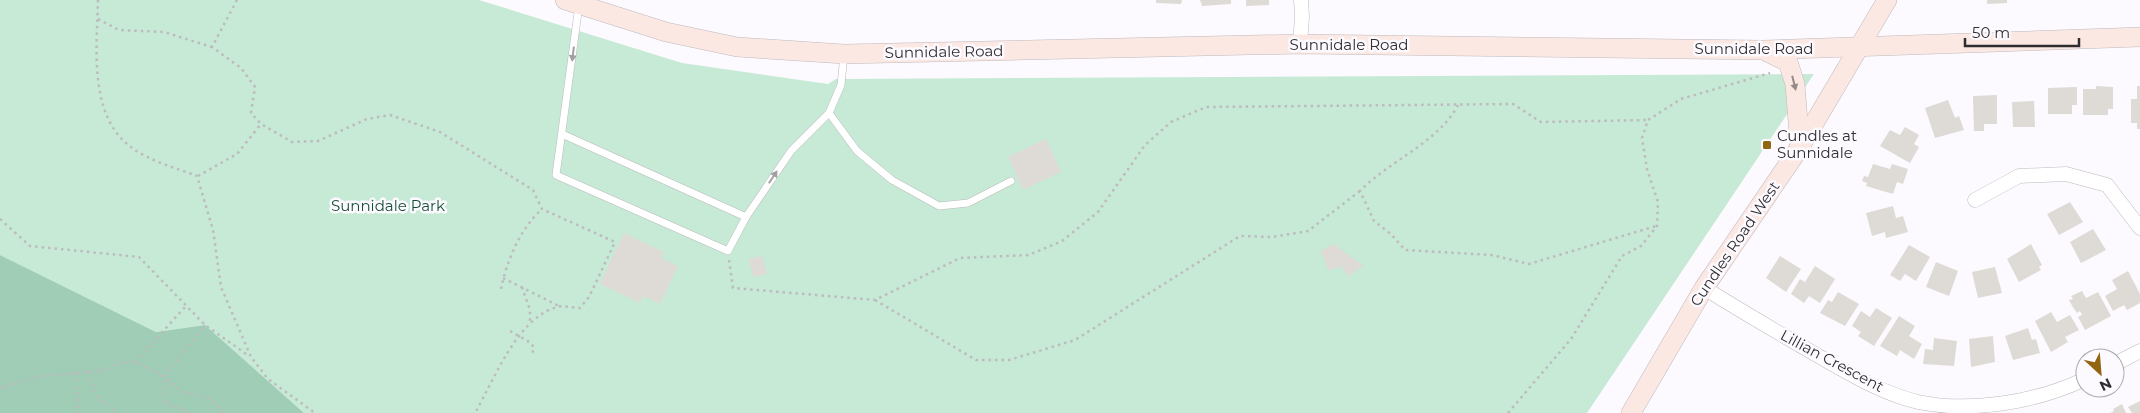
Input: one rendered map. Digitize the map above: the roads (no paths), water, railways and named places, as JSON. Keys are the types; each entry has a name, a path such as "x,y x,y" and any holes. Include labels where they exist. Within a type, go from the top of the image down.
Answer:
{"main road":[{"name":"Cundles Road West","path":"1631,413 1704,288 1800,147 1887,0"},
{"name":"Sunnidale Road","path":"572,3 666,32 737,46 844,54 1300,44 1763,50 2140,37"},
{"path":"1763,50 1788,62 1795,84 1800,147"}],"street":[{"path":"1300,44 1301,0"},
{"path":"1976,200 2020,176 2066,174 2107,185 2140,228"},
{"name":"Lillian Crescent","path":"1704,288 1867,383 1919,402 1969,406 2015,402 2060,391 2075,384"},
{"path":"2125,359 2140,351"}],"lane":[{"path":"572,3 562,134 556,174 728,251 746,217 791,151 830,113 841,84 844,54"},
{"path":"830,113 857,151 892,180 939,206 968,203 1011,181"},
{"path":"562,134 746,217"}],"place":[{"name":"Cundles at Sunnidale","path":"1767,145"}],"park label":[{"name":"Sunnidale Park","path":"388,206"}]}
